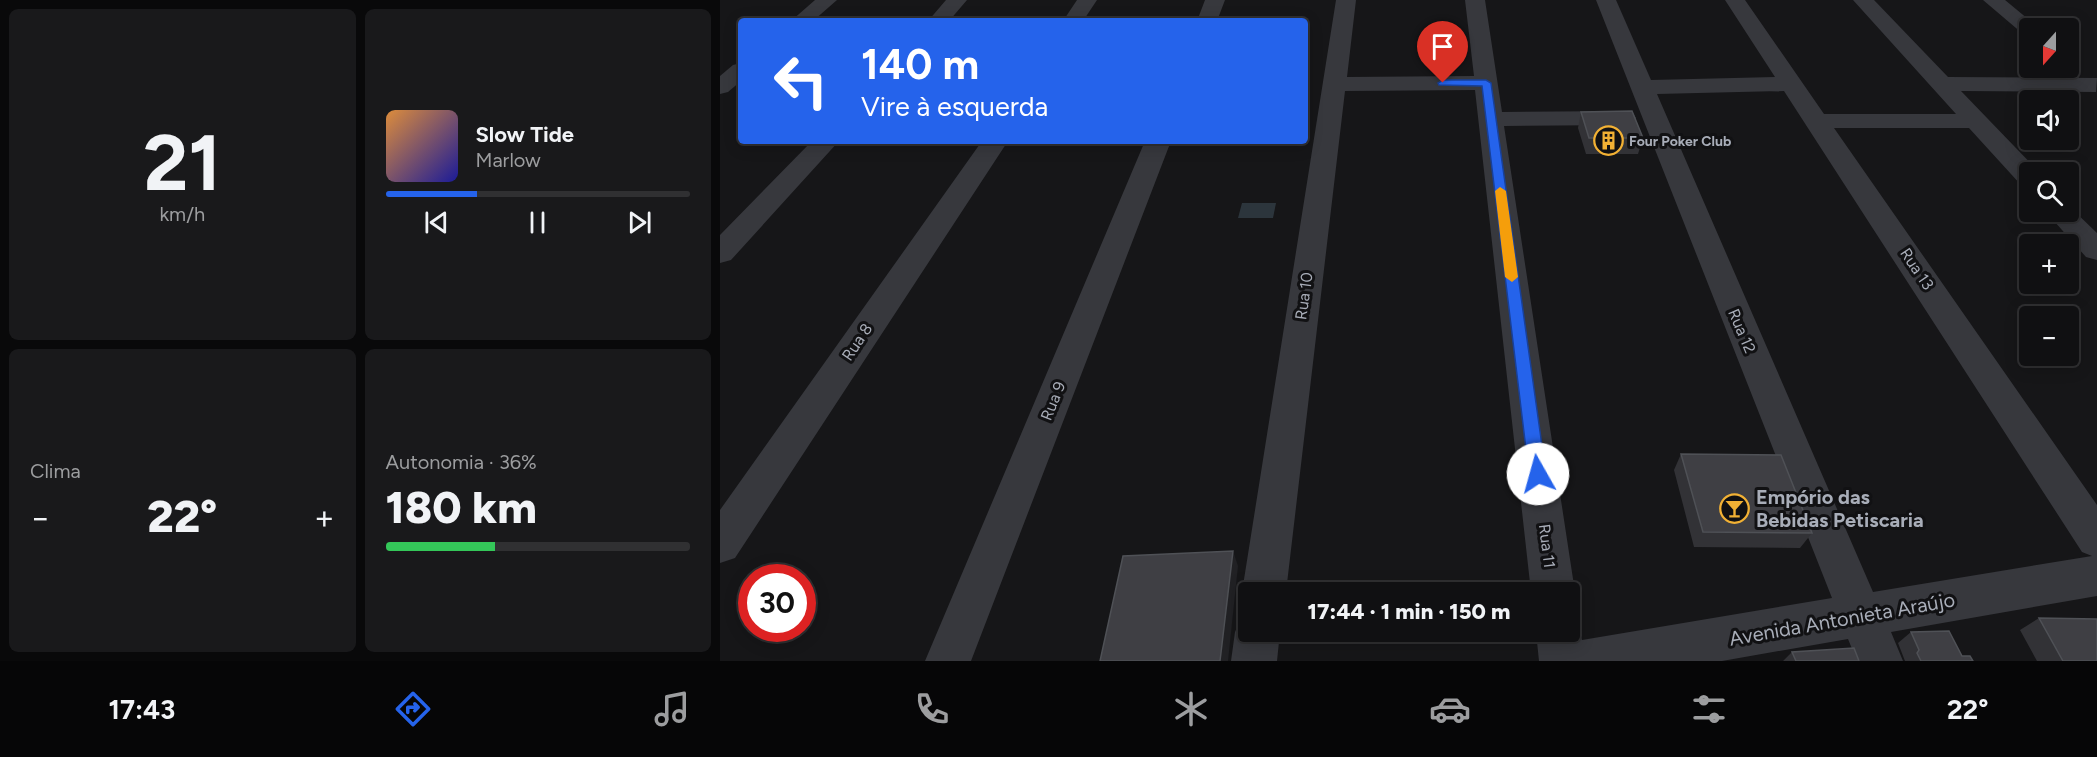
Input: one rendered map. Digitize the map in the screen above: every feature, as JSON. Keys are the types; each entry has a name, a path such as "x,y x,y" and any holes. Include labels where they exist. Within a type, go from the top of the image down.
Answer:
{"street":[{"path":"805,18 827,0"},
{"path":"941,18 957,0"},
{"path":"1075,18 1087,0"},
{"path":"1208,18 1215,0"},
{"name":"Rua 10","path":"1265,582 1316,115 1334,84 1346,0"},
{"name":"Rua 11","path":"1476,0 1552,582"},
{"name":"Rua 12","path":"1606,0 1880,661"},
{"name":"Rua 13","path":"1735,0 2097,538"},
{"path":"1863,0 2019,168"},
{"path":"1993,0 2019,21"},
{"path":"2079,71 2097,85"},
{"path":"1334,84 1486,83"},
{"path":"1641,87 1792,84"},
{"path":"1941,84 2097,85"},
{"path":"1491,119 1653,118"},
{"path":"1818,122 1974,121"},
{"path":"720,253 823,144"},
{"name":"Rua 8","path":"720,544 993,144"},
{"name":"Rua 9","path":"948,661 1157,144"},
{"path":"2070,222 2097,250"},
{"name":"Avenida Antonieta Araújo","path":"1587,661 2097,576"},
{"path":"1254,661 1257,642"},
{"path":"1559,642 1562,661"}],"shaded area":[{"path":"1242,203 1276,203 1273,218 1238,218"}],"building":[{"path":"1632,111 1643,138 1589,138 1581,112"},
{"name":"Empório das Bebidas Petiscaria","path":"1681,454 1781,455 1812,533 1703,532"},
{"path":"1233,551 1220,661 1100,661 1123,556"},
{"path":"2039,618 2097,619 2097,661 2063,661"},
{"path":"1949,631 1962,656 1970,656 1973,661 1921,661 1911,632"},
{"path":"1854,648 1859,661 1796,661 1792,652"}],"slow traffic":[{"path":"1500,191 1512,277"}],"place":[{"name":"Four Poker Club","path":"1608,141"},
{"name":"Empório das Bebidas Petiscaria","path":"1735,509"}],"route":[{"path":"1443,83 1486,83 1538,474"}]}
